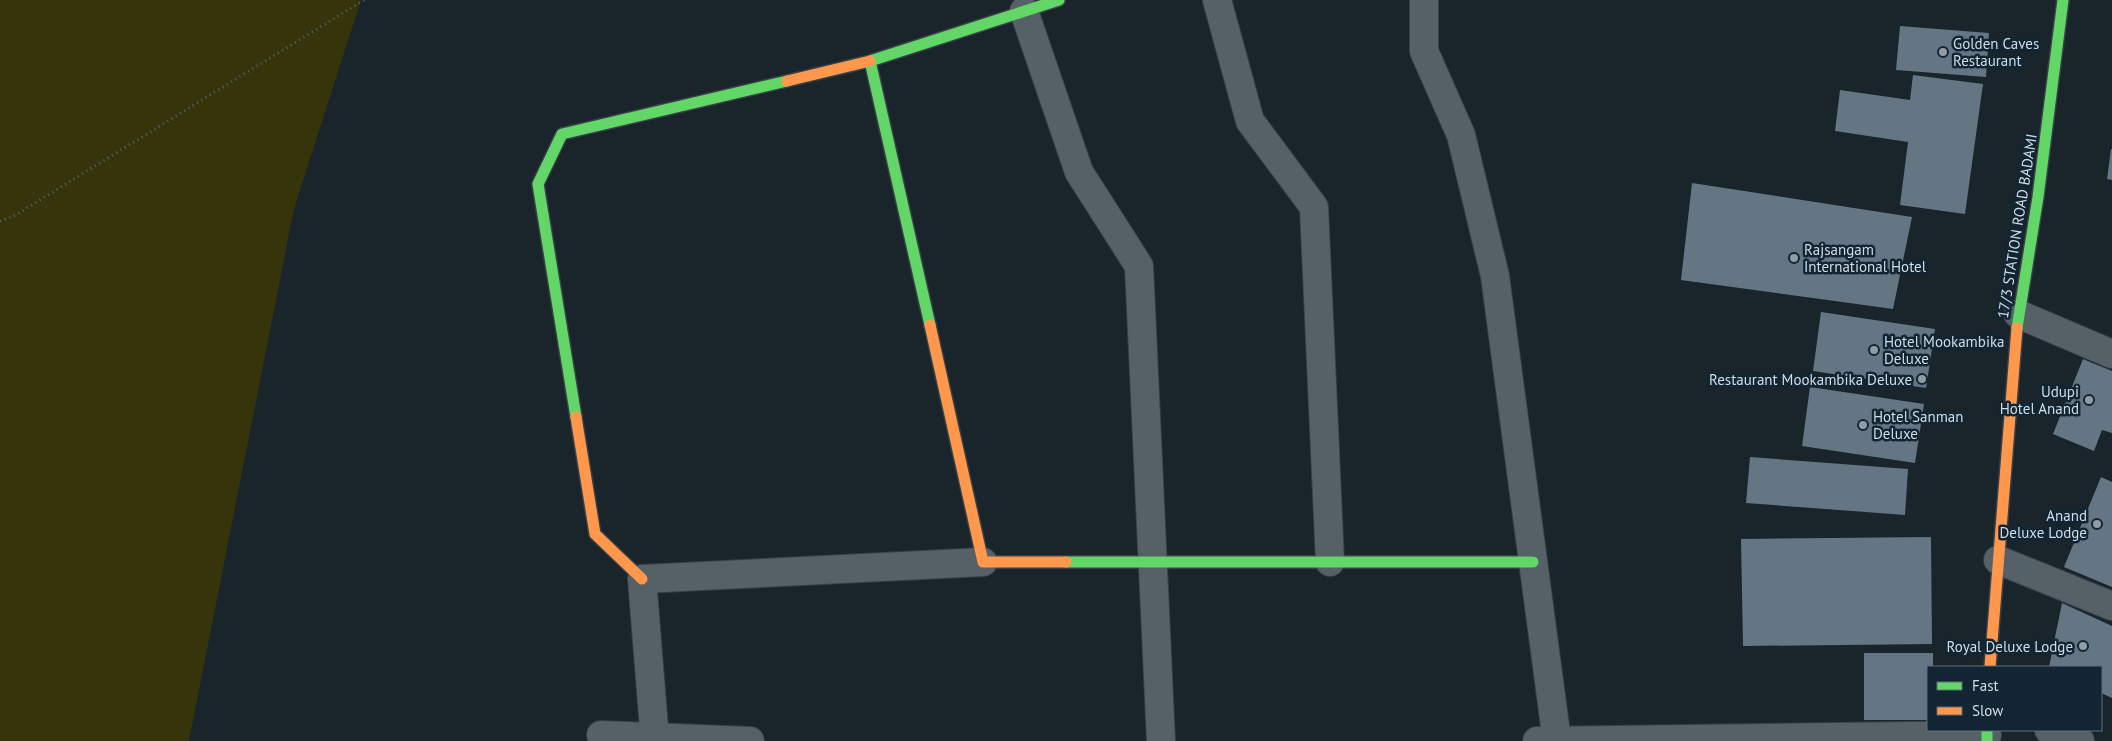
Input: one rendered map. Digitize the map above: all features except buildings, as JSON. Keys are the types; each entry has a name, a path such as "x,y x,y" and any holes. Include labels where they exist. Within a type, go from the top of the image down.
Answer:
{"main road":[{"path":"642,579 595,534 538,184 562,134 870,61 1059,0"},
{"name":"17/3 STATION ROAD BADAMI","path":"1990,666 2018,314 2038,197 2063,0"},
{"path":"870,61 983,562 1533,562"}],"street":[{"path":"1217,0 1250,121 1314,207 1330,562"},
{"path":"1424,0 1424,51 1461,135 1495,276 1533,562 1550,741 1987,735"},
{"path":"1024,11 1079,172 1139,266 1161,741"},
{"path":"2018,314 2112,354"},
{"path":"1998,560 2112,606"},
{"path":"655,739 642,579 983,562"},
{"path":"2052,731 2080,741"},
{"path":"601,735 655,739 750,741"}],"path":[{"path":"0,221 14,216 364,0"}],"shaded area":[{"path":"0,0 361,0 294,209 189,741 0,741"}],"traffic: fast":[{"path":"930,325 870,61 1059,0"},
{"path":"2017,328 2038,197 2063,0"},
{"path":"576,417 538,184 562,134 787,81"},
{"path":"1066,562 1533,562"},
{"path":"1987,731 1987,741"}],"traffic: slow":[{"path":"787,81 870,61"},
{"path":"930,325 983,562 1066,562"},
{"path":"1990,666 2017,328"},
{"path":"576,417 595,534 642,579"}],"place":[{"name":"Golden Caves Restaurant","path":"1943,52"},
{"name":"Rajsangam International Hotel","path":"1794,258"},
{"name":"Hotel Mookambika Deluxe","path":"1874,350"},
{"name":"Restaurant Mookambika Deluxe","path":"1922,379"},
{"name":"Udupi Hotel Anand","path":"2089,400"},
{"name":"Hotel Sanman Deluxe","path":"1863,425"},
{"name":"Anand Deluxe Lodge","path":"2097,524"},
{"name":"Royal Deluxe Lodge","path":"2083,646"}]}
